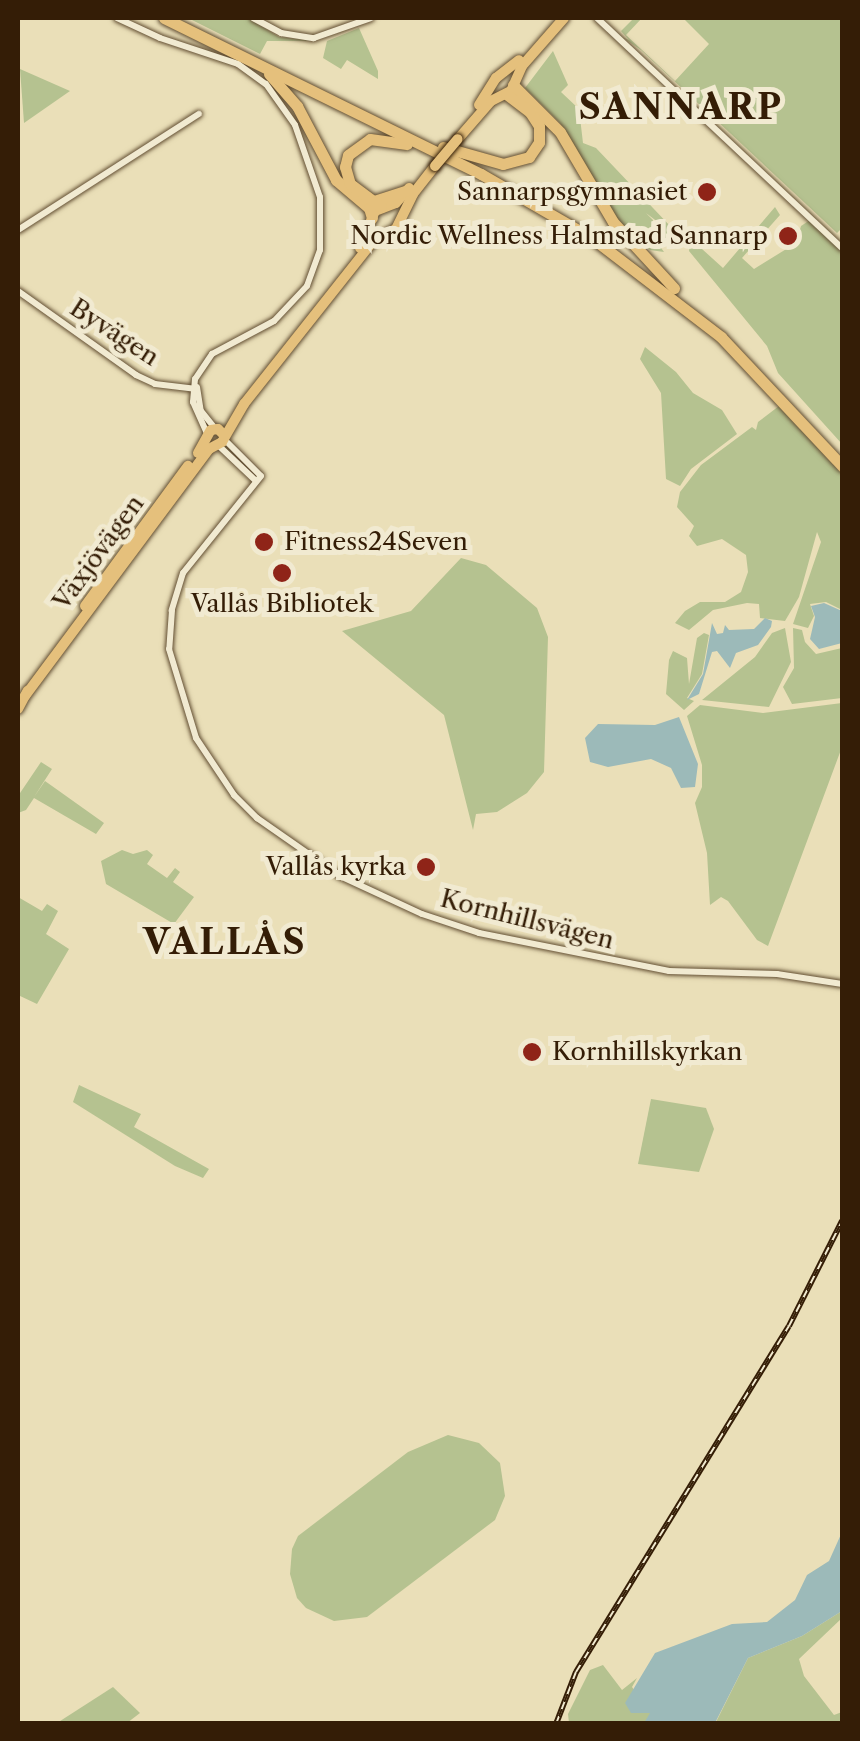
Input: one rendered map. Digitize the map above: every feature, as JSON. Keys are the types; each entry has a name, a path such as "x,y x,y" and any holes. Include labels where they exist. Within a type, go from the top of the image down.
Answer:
{"highway":[{"path":"164,18 436,158 548,210 659,285 757,372 842,466"},
{"path":"180,18 436,158 502,164 529,157 540,142 539,126 508,86"},
{"name":"Växjövägen","path":"18,708 216,436 360,248 378,214 407,190 508,86 556,18"},
{"name":"Växjövägen","path":"508,86 564,18"},
{"path":"258,64 298,106 336,180 378,214 396,211 400,222"},
{"name":"Växjövägen","path":"455,138 493,84 508,86"},
{"path":"508,86 560,132 613,222 674,288 774,378 842,455"},
{"path":"382,234 378,214 350,184 346,168 348,155 363,142 390,140 572,216 674,288"},
{"name":"Växjövägen","path":"216,436 382,234 394,232 436,158"},
{"path":"365,198 383,202 407,190"}],"street":[{"path":"117,18 160,38 238,64 266,84 295,126 320,197 320,250 296,301 274,322 224,344 202,366 195,388 201,411 216,436"},
{"path":"253,18 287,35 326,35 371,18"},
{"path":"598,18 842,248"},
{"path":"18,230 199,114"},
{"name":"Byvägen","path":"18,291 136,376 155,384 195,388"},
{"name":"Kornhillsvägen","path":"216,436 259,478 193,558 176,592 169,649 188,721 234,795 269,828 340,876 422,914 546,950 680,972 777,974 842,984"}],"green space":[{"path":"188,18 248,18 279,37 316,41 267,41 260,54"},
{"path":"634,18 642,18 626,35 675,81 709,44 683,18 842,18 842,228 837,233 641,50 622,37 629,40 621,31"},
{"path":"359,28 378,79 347,60 341,69 323,58 327,41"},
{"path":"553,51 568,85 561,92 579,109 583,143 596,148 672,228 666,246 659,223 646,213 653,220 650,232 664,252 650,250 614,216 560,123 525,88"},
{"path":"20,69 70,91 24,123"},
{"path":"775,207 780,215 742,258 754,269 796,243 801,226 810,220 842,251 842,444 778,373 767,346 689,251 691,239 723,268"},
{"path":"645,347 676,372 693,393 722,410 737,434 691,469 680,486 666,479 661,393 640,359"},
{"path":"779,406 842,474 842,610 826,602 810,604 814,616 808,628 793,624 821,542 817,532 799,597 785,621 760,618 759,604 747,603 713,610 689,630 675,623 685,611 700,602 725,602 741,592 748,572 746,555 722,539 697,546 689,536 694,526 677,507 680,492 701,465 752,427 756,430 758,422"},
{"path":"461,558 486,565 537,608 548,637 544,772 527,793 497,812 476,814 473,830 444,715 342,631 411,611"},
{"path":"785,628 791,662 769,707 702,700 755,657 772,633"},
{"path":"793,628 802,630 805,642 816,654 842,648 842,698 792,704 783,687 794,668"},
{"path":"704,633 709,635 702,674 687,698 694,701 684,710 666,694 669,660 673,651 687,658 689,684 697,638"},
{"path":"842,703 842,747 768,946 757,940 728,901 721,897 710,905 707,853 695,803 702,787 702,765 687,716 700,705 763,713"},
{"path":"41,762 52,769 34,797 45,781 104,823 96,834 34,798 26,810 18,813 18,796"},
{"path":"122,850 133,854 147,850 153,855 147,864 167,878 175,868 180,872 173,882 194,897 174,924 106,884 101,861"},
{"path":"18,897 42,911 47,904 58,911 46,934 69,949 37,1004 18,995"},
{"path":"79,1085 141,1114 134,1127 209,1169 203,1178 175,1166 73,1102"},
{"path":"651,1099 706,1108 714,1129 699,1172 638,1164"},
{"path":"448,1435 479,1443 500,1463 505,1496 495,1520 367,1617 334,1621 306,1608 297,1598 290,1574 292,1549 298,1536 408,1452"},
{"path":"842,1611 842,1618 799,1659 804,1676 834,1715 842,1712 842,1723 715,1724 748,1658 802,1636"},
{"path":"603,1665 622,1690 637,1678 632,1687 651,1713 644,1724 569,1723 568,1714 590,1670"},
{"path":"113,1687 140,1713 127,1723 57,1723"}],"water":[{"path":"824,603 842,611 842,643 819,649 810,639 815,617 811,606"},
{"path":"765,618 772,621 771,627 758,645 736,653 730,668 717,651 712,652 699,694 687,700 703,674 712,623 717,634 723,633 725,625 729,630 754,629"},
{"path":"679,717 698,764 695,787 681,788 671,768 651,759 608,767 590,762 585,738 598,724 655,725"},
{"path":"842,1532 842,1611 802,1636 748,1658 715,1723 644,1723 650,1713 631,1713 625,1703 655,1653 732,1624 767,1622 795,1600 807,1575 829,1561"}],"railway":[{"path":"556,1724 576,1672 789,1326 842,1221"}],"place":[{"name":"Sannarpsgymnasiet","path":"707,192"},
{"name":"Nordic Wellness Halmstad Sannarp","path":"788,236"},
{"name":"Fitness24Seven","path":"264,542"},
{"name":"Vallås Bibliotek","path":"282,573"},
{"name":"Vallås kyrka","path":"426,867"},
{"name":"Kornhillskyrkan","path":"532,1052"}],"district":[{"name":"SANNARP","path":"681,107"},
{"name":"VALLÅS","path":"225,942"}]}
